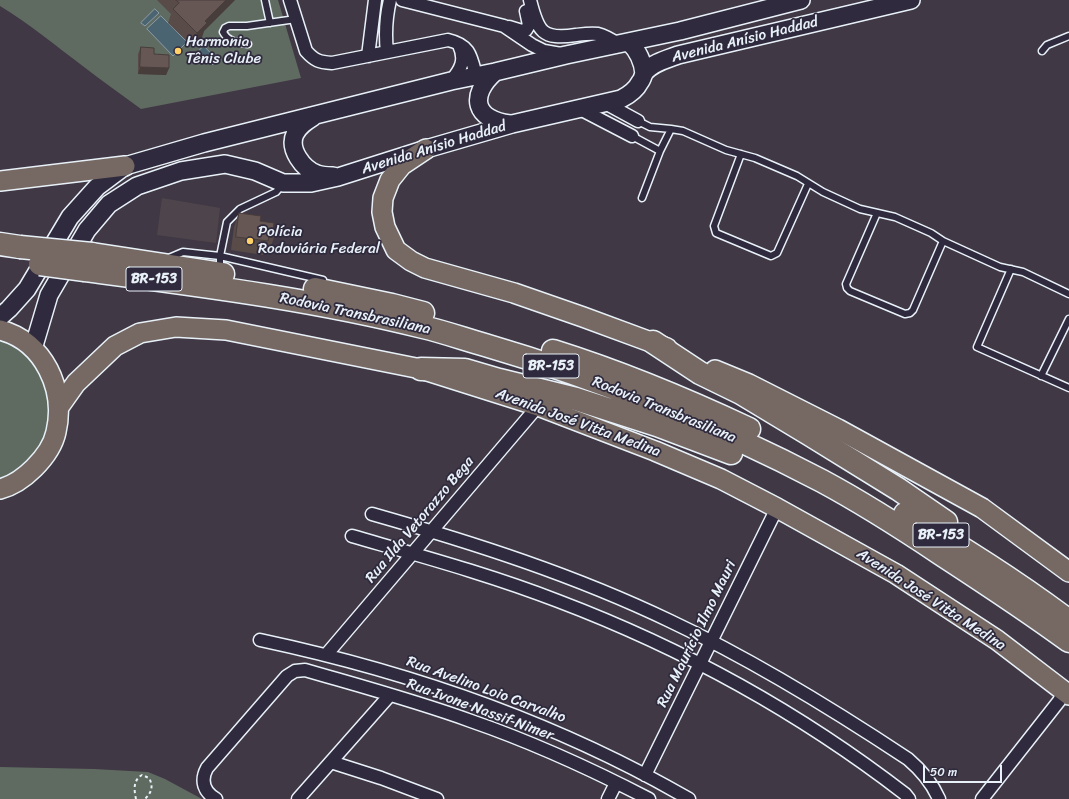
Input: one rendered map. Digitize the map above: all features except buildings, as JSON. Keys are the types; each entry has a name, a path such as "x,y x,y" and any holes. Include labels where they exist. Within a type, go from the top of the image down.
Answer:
{"highway":[{"name":"Rodovia Transbrasiliana","path":"9,252 340,290 504,335 589,362 649,385 717,414 761,434 834,473 960,546 1029,591 1069,621"},
{"name":"Rodovia Transbrasiliana","path":"89,262 156,264 221,276 326,306 423,327 523,356 571,372 678,414 740,441 824,483 896,525 1022,606 1069,641"},
{"path":"653,342 700,373 741,393 898,489 1069,610"},
{"path":"421,369 465,370 576,399 657,425 720,448 776,472 815,492 858,502"}],"main road":[{"name":"Avenida Anísio Haddad","path":"0,317 27,288 70,217 97,187 125,166 204,143 451,81 680,31 801,0"},
{"name":"Avenida Anísio Haddad","path":"33,349 49,295 87,230 109,204 144,183 181,171 225,164 255,171 283,183 311,182 338,177 512,124 621,99 628,95 638,85 644,74 662,61 697,50 911,0"},
{"path":"624,43 640,56 643,63 644,74"},
{"path":"478,95 482,87 495,72"},
{"path":"476,76 479,104 486,116 495,121 512,124"},
{"path":"318,114 301,124 294,135 294,147 298,159 307,169 318,175 338,177"},
{"path":"426,149 402,166 390,180 383,198 382,212 385,227 396,250 411,261 425,268 514,293 653,342 748,384 810,415 982,508 1069,572"},
{"path":"0,181 125,166"},
{"name":"Avenida José Vitta Medina","path":"59,407 76,383 115,346 140,333 176,327 226,330 421,369 538,406 655,451 721,480 777,508 896,574 997,640 1066,693"},
{"path":"0,330 19,338 33,349 47,366 56,386 59,407 56,434 44,458 26,476 0,489"}],"street":[{"path":"290,0 306,51 312,58 320,62 332,63 448,40 458,42 465,48 469,54 476,76"},
{"path":"368,56 375,0"},
{"path":"387,52 387,14 390,0"},
{"path":"402,0 524,30 528,28 532,21 530,0"},
{"path":"523,0 532,21 553,37 595,34 624,43"},
{"path":"504,26 532,45 544,51 566,55"},
{"path":"451,81 462,66 462,52 458,42"},
{"path":"605,102 638,121"},
{"path":"580,109 632,136"},
{"name":"Rua Ilda Vetorazzo Bega","path":"326,655 538,406"},
{"name":"Rua Maurício Ilmo Mauri","path":"645,775 777,508"},
{"path":"372,514 509,555 585,584 663,617 711,641 822,703 908,759 929,781 939,799"},
{"path":"352,536 486,575 558,601 630,631 700,664 809,726 874,770 905,794 909,799"},
{"name":"Rua Avelino Loio Carvalho","path":"260,640 387,671 478,701 559,734 645,775 689,799"},
{"name":"Rua Ivone Nassif Nimer","path":"216,799 211,796 205,788 203,778 206,768 287,676 295,671 305,670 472,721 573,763 649,799"},
{"path":"982,799 1066,693"},
{"path":"298,799 390,695"},
{"path":"331,762 381,778 437,799"},
{"path":"608,799 616,783"}],"lane":[{"path":"265,0 270,23"},
{"path":"248,44 233,42 225,37 223,32 225,28 229,26 247,26 296,19"},
{"path":"1042,51 1047,45 1069,36"},
{"path":"638,121 650,127 683,132 726,150 755,158 797,176 823,192 860,208 895,217 931,233 943,241 1000,266 1023,272 1069,294"},
{"path":"642,198 660,151 671,129"},
{"path":"632,136 660,151"},
{"path":"741,154 714,226 716,233 771,256 775,255 808,184"},
{"path":"283,183 276,192 240,209 232,215 227,222 221,276 328,281"},
{"path":"877,213 846,284 850,291 905,314 910,313 913,310 943,241"},
{"path":"1010,269 977,347 1069,388"},
{"path":"1041,376 1069,319"}],"path":[{"path":"136,799 135,784 138,778 142,775 149,778 152,784 151,792 145,799"}],"shaded area":[{"name":"Harmonia Tênis Clube","path":"0,0 278,0 301,78 141,109 0,6"},
{"path":"162,198 220,208 216,243 157,235"},
{"path":"0,340 16,348 29,358 39,372 45,387 49,404 49,421 44,437 29,461 0,480"},
{"path":"0,767 148,772 165,779 202,799 0,799"}],"water":[{"path":"155,9 159,13 145,26 141,23"},
{"path":"161,16 187,42 173,56 147,29"},
{"path":"204,46 217,60 213,65 199,51"}],"place":[{"name":"Harmonia Tênis Clube","path":"178,51"},
{"name":"Polícia Rodoviária Federal","path":"250,241"}]}
